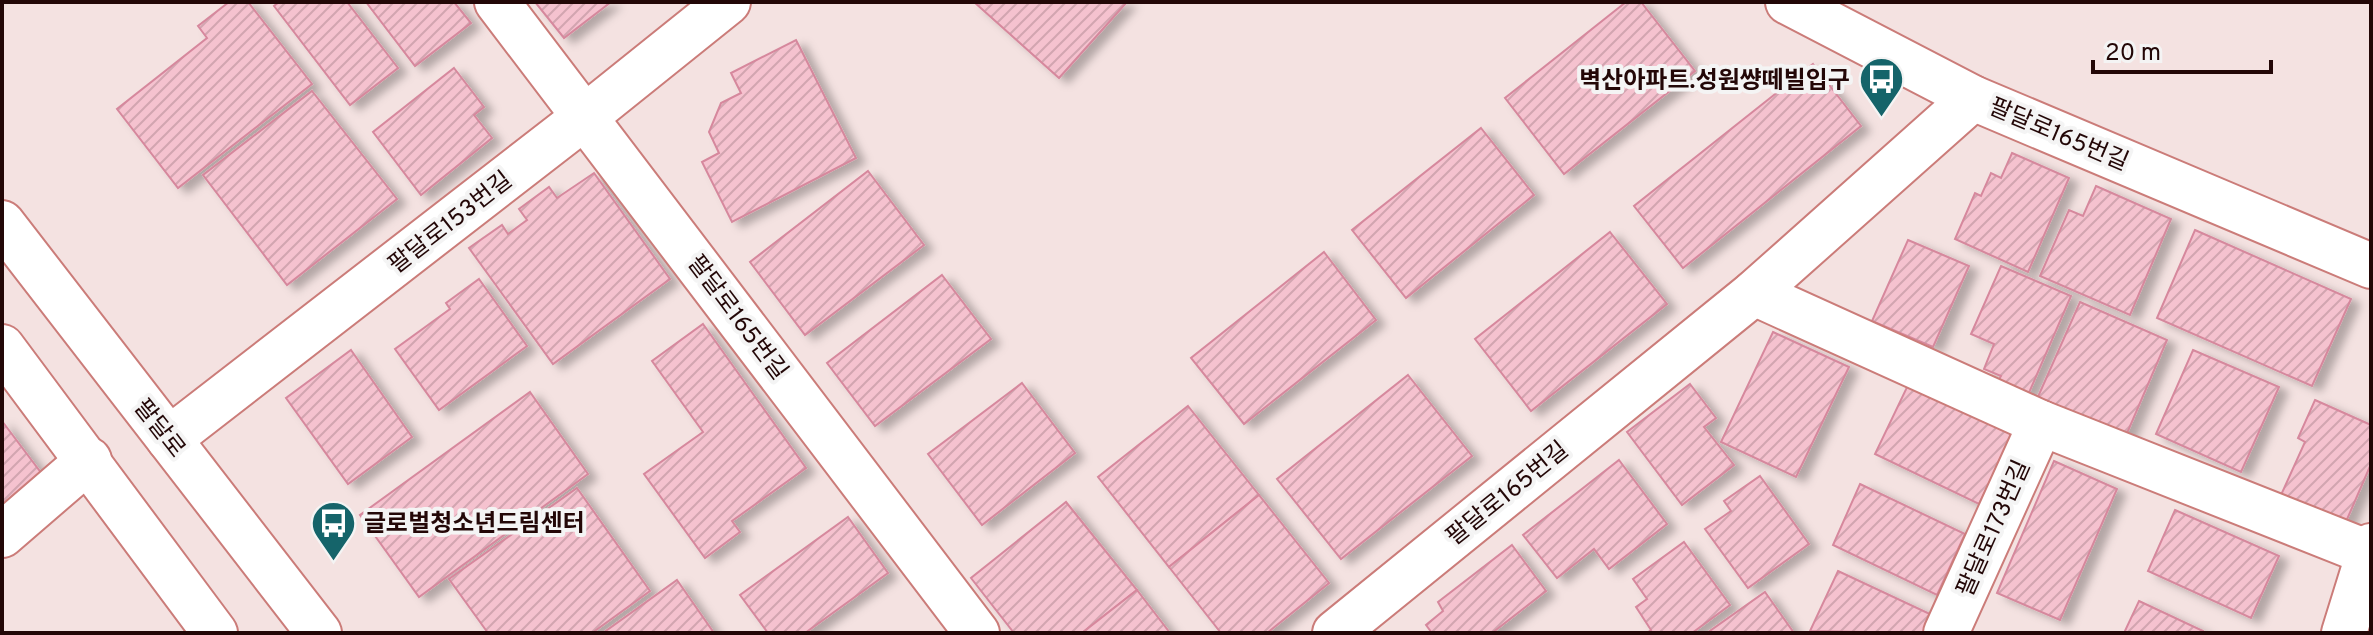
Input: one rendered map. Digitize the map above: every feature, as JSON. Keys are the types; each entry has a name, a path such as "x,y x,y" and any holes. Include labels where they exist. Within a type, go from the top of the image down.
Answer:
{"street":[{"name":"팔달로165번길","path":"497,2 977,633"},
{"name":"팔달로153번길","path":"169,439 728,2"},
{"path":"1788,2 1973,98"},
{"name":"팔달로165번길","path":"1335,633 1754,293 1973,98 2371,266"},
{"name":"팔달로","path":"2,223 319,633"},
{"path":"1754,293 2041,423 2370,549 2344,633"},
{"path":"2,347 215,633"},
{"name":"팔달로173번길","path":"1946,633 2041,423"},
{"path":"2,535 89,460"}],"building":[{"path":"229,2 248,2 312,84 178,188 117,109 207,38 198,26"},
{"path":"279,2 347,2 398,68 350,105 274,6"},
{"path":"366,2 454,2 471,23 415,66"},
{"path":"535,2 611,2 564,38"},
{"path":"974,2 1127,2 1059,78"},
{"path":"1626,2 1641,2 1695,71 1564,174 1505,98"},
{"path":"796,40 856,158 732,222 702,162 719,153 709,132 721,103 741,93 731,73"},
{"path":"1813,64 1861,126 1683,268 1634,206"},
{"path":"454,68 484,107 474,115 492,138 421,195 373,132"},
{"path":"312,91 397,199 287,285 203,175"},
{"path":"1481,128 1534,195 1406,298 1352,230"},
{"path":"2012,153 2069,178 2028,272 1955,239 1975,193 1981,196 1991,173 2001,178"},
{"path":"868,171 924,245 805,335 750,262"},
{"path":"594,173 670,279 553,364 469,248 502,225 508,234 527,220 519,209 549,187 557,198"},
{"path":"2096,186 2171,219 2130,315 2040,276 2069,210 2083,216"},
{"path":"2195,230 2351,299 2312,386 2157,318"},
{"path":"1610,232 1667,304 1531,411 1475,339"},
{"path":"1908,240 1969,266 1933,347 1872,321"},
{"path":"1324,252 1376,320 1244,424 1191,358"},
{"path":"2001,266 2071,296 2028,395 1998,381 2001,376 1984,369 1994,344 1971,334"},
{"path":"942,275 991,339 875,426 827,363"},
{"path":"479,279 527,346 439,410 395,349 450,309 446,303"},
{"path":"2080,302 2167,340 2125,438 2037,399"},
{"path":"703,324 806,468 732,521 740,532 705,558 644,474 703,432 652,361"},
{"path":"1773,332 1849,367 1796,477 1721,442"},
{"path":"351,350 412,437 348,484 286,398"},
{"path":"2193,350 2279,387 2241,472 2156,434"},
{"path":"1408,375 1472,456 1341,559 1277,479"},
{"path":"1022,383 1075,453 982,525 928,454"},
{"path":"1909,383 2014,432 1979,504 1875,454"},
{"path":"1690,384 1716,418 1704,427 1734,465 1682,505 1627,432"},
{"path":"530,392 588,474 419,597 360,515"},
{"path":"2315,400 2371,425 2371,464 2345,524 2281,495 2305,442 2298,438"},
{"path":"1188,406 1259,495 1169,567 1098,477"},
{"path":"2,421 45,478 2,511"},
{"path":"1619,460 1667,524 1609,569 1594,549 1557,578 1523,535"},
{"path":"2054,461 2117,489 2060,620 1997,593"},
{"path":"1760,476 1809,544 1748,588 1705,529 1731,511 1724,501"},
{"path":"1860,484 1965,534 1937,595 1833,545"},
{"path":"577,488 650,591 592,633 488,633 449,579"},
{"path":"1259,495 1329,583 1267,633 1221,633 1169,567"},
{"path":"1066,502 1137,590 1082,633 1014,633 971,578"},
{"path":"2175,510 2279,556 2251,618 2148,571"},
{"path":"848,517 888,573 805,633 768,633 740,595"},
{"path":"1684,542 1730,605 1692,633 1647,633 1651,630 1636,607 1647,599 1633,579"},
{"path":"1512,545 1546,591 1492,633 1432,633 1426,625 1443,611 1438,602"},
{"path":"1838,571 1932,615 1923,633 1810,631"},
{"path":"677,580 714,633 603,633"},
{"path":"1137,590 1170,633 1082,633"},
{"path":"1765,592 1794,633 1707,633"},
{"path":"2139,601 2203,631 2124,633"}],"place":[{"name":"벽산아파트.성원썅떼빌입구","path":"1881,119"},
{"name":"글로벌청소년드림센터","path":"333,562"}]}
